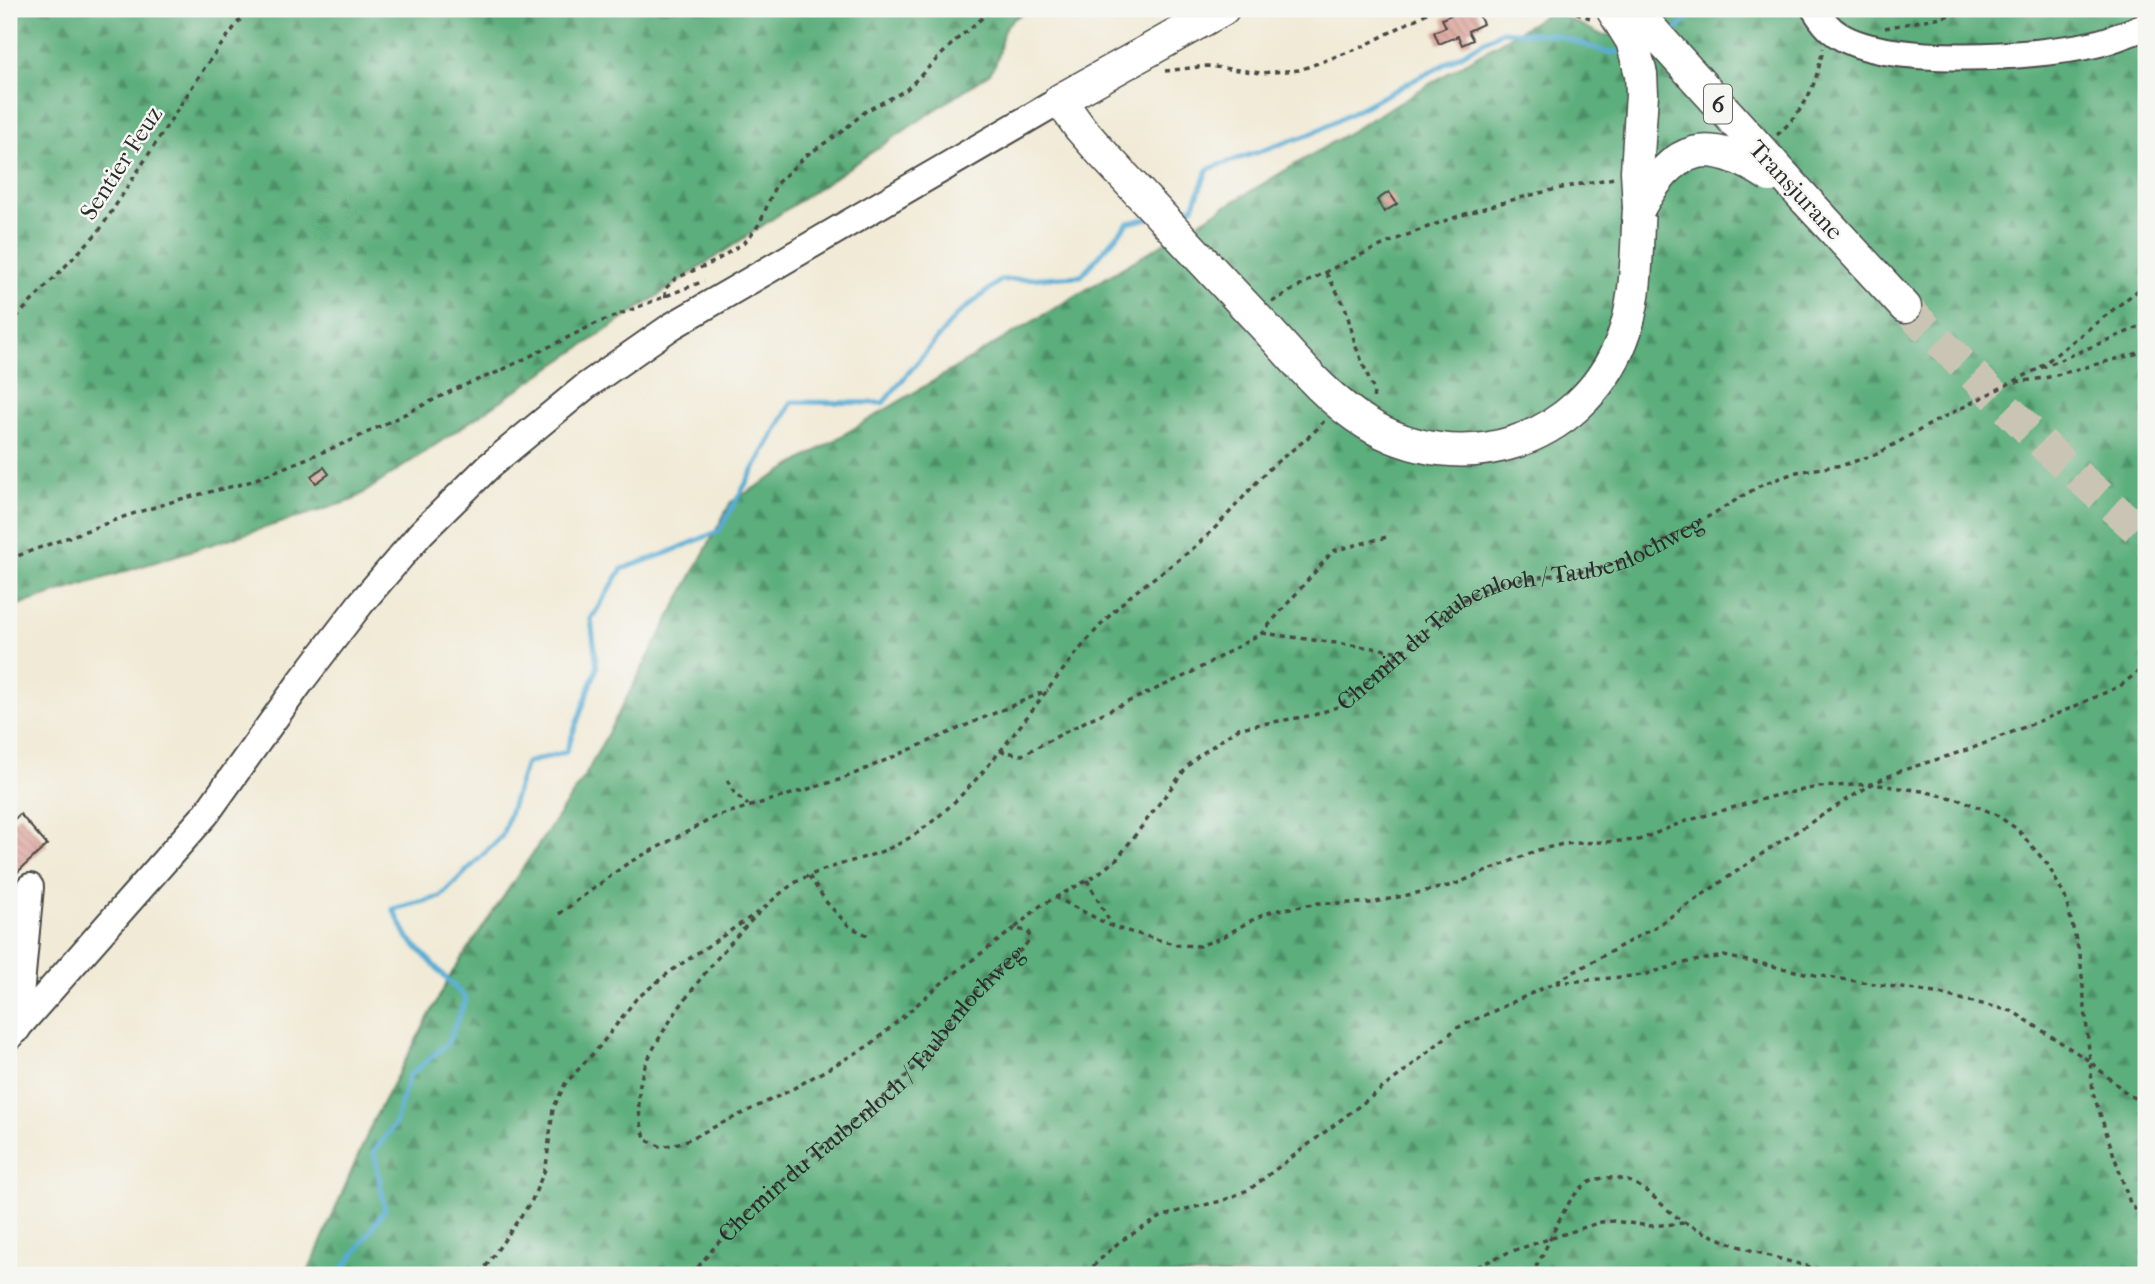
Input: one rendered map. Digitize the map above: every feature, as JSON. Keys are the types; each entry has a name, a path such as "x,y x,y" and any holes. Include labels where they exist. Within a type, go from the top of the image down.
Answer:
{"main road":[{"path":"1223,9 1060,100 1102,153 1266,317 1348,411 1390,436 1428,448 1468,451 1522,440 1559,421 1592,390 1616,354 1630,312 1639,208 1637,172 1641,74 1632,41 1612,9"},
{"name":"Transjurane","path":"1633,9 1905,307"},
{"path":"1639,208 1657,178 1667,168 1687,156 1706,151 1728,153 1742,159 1804,198"}],"street":[{"path":"1820,17 1840,37 1866,46 1900,52 1969,57 2071,48 2116,38 2146,27"},
{"path":"13,1033 205,814 361,603 421,533 498,459 586,386 672,326 1060,100"},
{"path":"13,1033 30,887"}],"path":[{"name":"Sentier Feuz","path":"9,324 99,231 207,64 248,9"},
{"path":"9,558 129,515 246,483 350,441 595,324 666,297 664,290 676,278 714,262 746,241 760,223 776,184 807,155 866,111 906,90 956,40 993,9"},
{"path":"1161,71 1206,66 1261,73 1299,70 1362,47 1435,9"},
{"path":"1879,29 1982,9"},
{"path":"1772,139 1797,116 1814,85 1822,55 1820,17"},
{"path":"1266,317 1326,273 1414,231 1524,197 1616,177"},
{"path":"480,1275 532,1200 546,1167 552,1109 565,1084 600,1046 636,999 670,971 797,882 838,863 901,843 949,807 1000,751 1116,610 1134,593 1169,569 1224,520 1269,470 1321,426 1348,411 1372,403 1374,391 1352,335 1345,306 1326,273"},
{"path":"2036,370 2146,284"},
{"name":"Chemin du Taubenloch / Taubenlochweg","path":"1015,928 1040,906 1087,880 1117,859 1187,767 1230,733 1252,724 1314,715 1340,706 1455,606 1478,592 1504,582 1615,565 1691,527 1763,484 1797,472 1843,466 1877,454 2036,370 2146,324"},
{"path":"2014,382 2045,378 2146,351"},
{"path":"1000,751 1021,755 1090,719 1189,674 1262,632 1333,551 1387,537"},
{"path":"1262,632 1402,652"},
{"path":"1074,1275 1091,1268 1119,1242 1161,1217 1222,1201 1250,1189 1457,1028 1554,983 1657,926 1775,845 1872,784 1900,771 1973,748 2064,711 2120,686 2146,662"},
{"path":"559,914 613,872 642,854 717,816 842,779 1049,689"},
{"path":"727,780 734,794 748,805"},
{"path":"1055,897 1113,928 1177,945 1199,946 1221,938 1254,919 1294,906 1371,903 1453,885 1538,850 1563,844 1639,840 1683,822 1777,795 1818,787 1872,784 1961,800 1995,814 2017,829 2048,865 2065,897 2080,955 2093,1093 2130,1203 2146,1222"},
{"path":"809,876 827,903 850,927 871,937"},
{"path":"1087,880 1113,928"},
{"path":"762,909 711,967 664,1030 643,1073 638,1104 646,1140 662,1147 683,1142 787,1092 870,1045 943,982 1015,928"},
{"name":"Chemin du Taubenloch / Taubenlochweg","path":"692,1275 738,1221 782,1179 828,1145 900,1083 922,1060 957,1012 1029,940 1029,932 1015,928"},
{"path":"1554,983 1643,975 1688,962 1724,956 1815,975 1935,993 2012,1011 2088,1060 2130,1096 2146,1103"},
{"path":"1530,1275 1576,1192 1588,1183 1618,1178 1631,1182 1685,1223 1782,1259 1843,1275"},
{"path":"1459,1275 1509,1252 1601,1222 1650,1226 1685,1223"}],"green space":[{"path":"9,9 1032,9 1018,16 1004,30 999,53 990,73 353,500 9,608"},
{"path":"1682,9 2146,9 2146,1275 307,1275 374,1119 453,971 585,776 731,502 1552,11 1602,35 1642,34"}],"building":[{"path":"1463,9 1476,9 1483,24 1468,31 1473,40 1462,45 1458,36 1439,44 1434,32 1446,27 1442,19"},
{"path":"1389,192 1397,204 1384,212 1377,200"},
{"path":"324,467 329,474 316,483 311,476"},
{"path":"20,814 47,845 9,880 9,835 15,829 10,823"}],"waterway":[{"path":"1670,35 1694,9"},
{"path":"1172,212 1193,207 1208,169 1311,134 1502,31 1556,35 1609,53 1623,51"},
{"path":"338,1275 385,1209 374,1152 395,1124 409,1076 448,1043 466,999 408,938 393,909 440,897 502,836 526,763 566,752 597,668 591,619 622,569 719,531 792,402 883,403 957,315 1001,280 1081,276 1128,223 1149,218"}],"tunnel":[{"path":"1905,307 2053,454 2146,537"}]}
